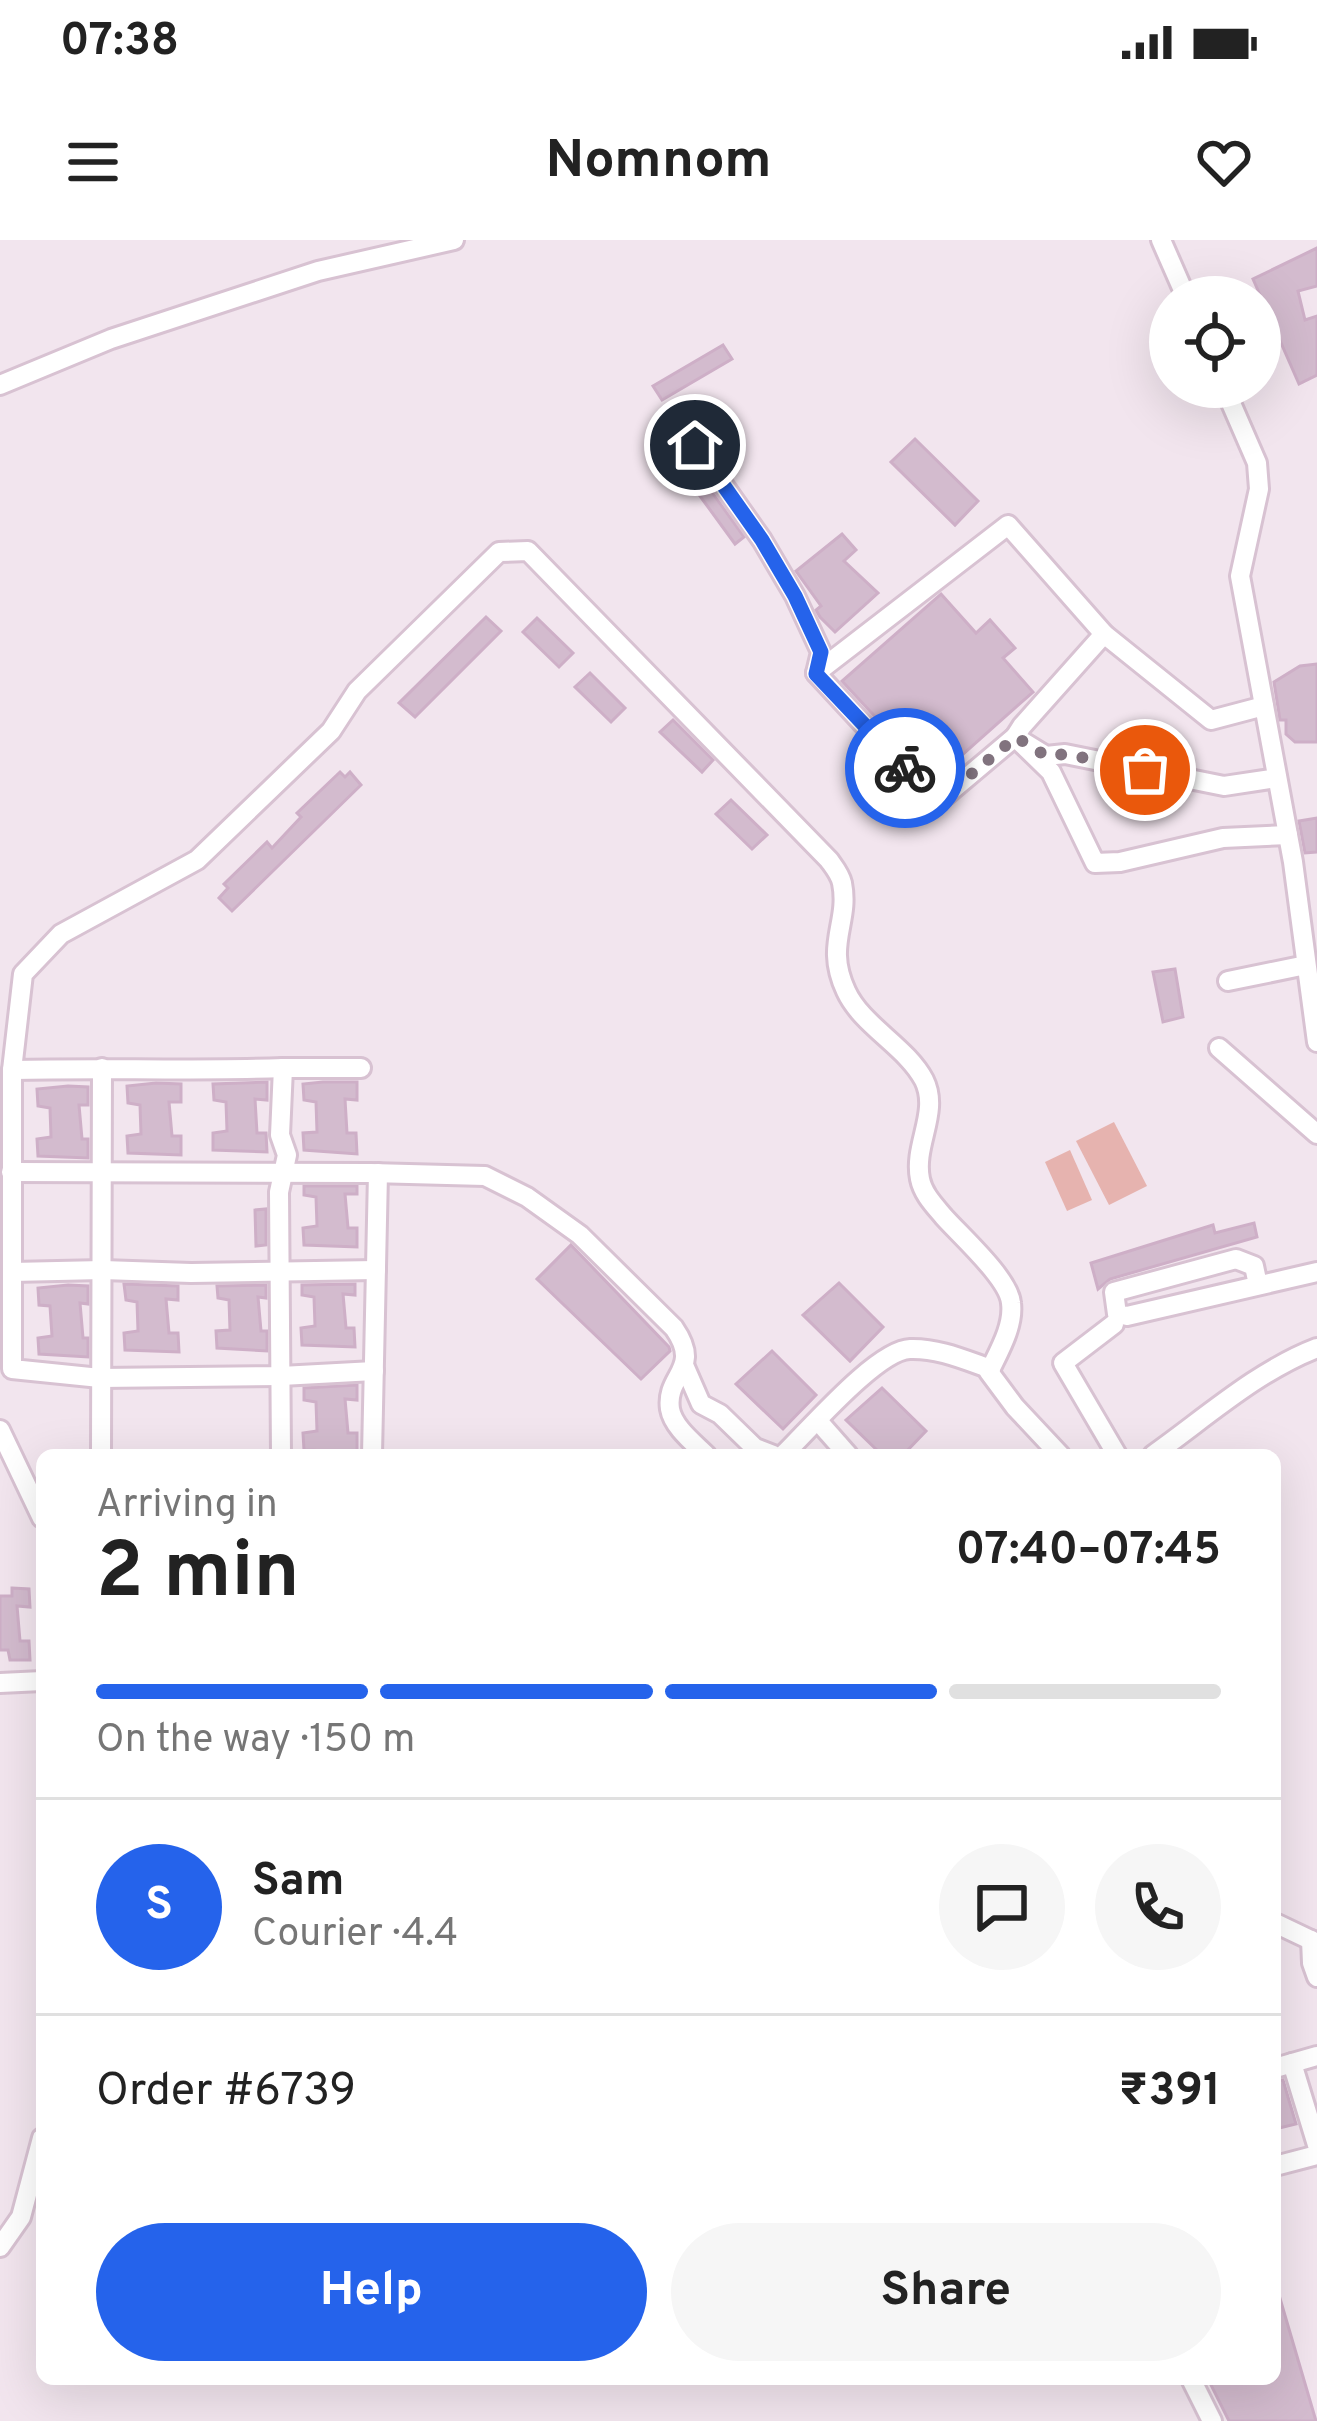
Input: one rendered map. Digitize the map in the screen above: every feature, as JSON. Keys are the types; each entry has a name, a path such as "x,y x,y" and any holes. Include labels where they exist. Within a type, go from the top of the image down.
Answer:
{"street":[{"path":"0,385 132,332 393,247 454,240"},
{"path":"1161,240 1177,276"},
{"path":"1233,408 1257,463 1259,489 1240,576 1288,835 1317,1042"},
{"path":"695,445 795,596 821,652 816,674"},
{"path":"816,674 1008,525 1104,634 1211,721 1264,706"},
{"path":"374,1371 100,1378 12,1369 12,1070 23,974 61,934 197,860 331,731 357,691 499,552 528,551 829,860 842,879 837,971 848,997 921,1075 930,1094 918,1157 920,1183 930,1201 1003,1282 1012,1300 1009,1326 989,1372 1054,1449"},
{"path":"816,674 928,794 946,795 1016,737 1104,634"},
{"path":"1016,737 1046,756 1065,754 1224,786 1277,778"},
{"path":"1016,737 1051,772 1095,863 1120,862 1222,838 1288,835"},
{"path":"1228,981 1306,965"},
{"path":"1219,1048 1317,1134"},
{"path":"101,1449 102,1068"},
{"path":"281,1449 279,1192 287,1155 280,1136 284,1068"},
{"path":"12,1070 361,1068"},
{"path":"11,1172 485,1176 527,1197 580,1235 674,1328 687,1357 670,1410 700,1449"},
{"path":"372,1449 379,1173"},
{"path":"1258,1286 1254,1266 1236,1259 1114,1292 1117,1314 1126,1316 1258,1286 1317,1272"},
{"path":"12,1272 376,1270"},
{"path":"1113,1449 1063,1363 1114,1324"},
{"path":"789,1449 879,1360 906,1348 946,1353 991,1369"},
{"path":"1161,1449 1249,1387 1317,1348"},
{"path":"684,1365 701,1404 720,1414 758,1449"},
{"path":"818,1421 843,1449"},
{"path":"0,1430 36,1505"},
{"path":"0,1683 36,1681"},
{"path":"1281,1926 1314,1941 1312,1963 1317,1977"},
{"path":"1317,2056 1283,2065 1317,2145"},
{"path":"1281,2164 1317,2155"},
{"path":"0,2247 21,2217 36,2161"},
{"path":"1194,2385 1212,2421"}],"shaded area":[{"path":"1114,1122 1147,1186 1109,1205 1076,1141"},
{"path":"1070,1150 1092,1200 1067,1211 1045,1162"}],"building":[{"path":"1317,248 1317,286 1298,291 1305,320 1317,316 1317,375 1299,384 1281,343 1281,276 1259,276"},
{"path":"723,345 732,359 662,400 653,386"},
{"path":"915,439 978,501 955,525 891,462"},
{"path":"699,474 744,537 735,544 689,481"},
{"path":"842,534 856,550 844,561 878,593 835,632 820,617 816,610 821,606 796,571"},
{"path":"941,594 976,633 990,620 1015,648 1003,658 1033,692 934,780 842,681"},
{"path":"486,617 501,631 415,717 399,703"},
{"path":"537,618 573,653 559,667 523,632"},
{"path":"1317,664 1317,742 1295,742 1286,734 1286,720 1280,720 1274,682 1300,666"},
{"path":"590,673 625,708 611,722 575,687"},
{"path":"673,720 713,760 702,772 660,732"},
{"path":"340,772 345,777 350,772 361,785 232,911 219,898 228,888 224,884 267,842 272,848 301,817 297,813"},
{"path":"731,800 767,835 752,849 716,814"},
{"path":"1317,818 1317,852 1305,853 1299,821"},
{"path":"1175,969 1183,1017 1163,1022 1153,972"},
{"path":"267,1082 267,1100 255,1099 257,1133 266,1133 267,1152 213,1150 213,1133 227,1131 226,1102 214,1100 213,1084"},
{"path":"357,1082 357,1100 345,1099 347,1133 356,1133 357,1154 304,1150 303,1133 317,1132 316,1102 304,1100 303,1084"},
{"path":"181,1084 181,1102 169,1102 172,1136 181,1136 181,1155 128,1153 127,1136 141,1134 140,1105 128,1103 127,1086"},
{"path":"88,1087 88,1105 79,1105 88,1158 38,1156 37,1139 51,1137 50,1108 38,1106 37,1089"},
{"path":"304,1186 357,1186 357,1194 345,1194 348,1228 357,1228 357,1247 304,1245 303,1228 317,1226 316,1197 304,1195"},
{"path":"266,1209 266,1245 256,1246 255,1210"},
{"path":"1254,1223 1257,1237 1110,1279 1098,1289 1091,1263 1213,1225 1215,1233"},
{"path":"571,1245 669,1347 641,1379 537,1279"},
{"path":"839,1283 883,1327 850,1361 803,1315"},
{"path":"124,1284 178,1286 178,1300 166,1299 169,1333 178,1333 179,1352 125,1350 124,1333 138,1331 137,1302 126,1300"},
{"path":"355,1284 355,1295 343,1294 346,1328 354,1328 355,1347 302,1345 301,1328 315,1326 314,1297 302,1295 302,1285"},
{"path":"266,1285 266,1298 258,1297 267,1351 217,1348 216,1331 230,1330 229,1300 218,1298 217,1286"},
{"path":"88,1286 88,1304 80,1303 88,1357 39,1354 38,1338 52,1336 50,1306 39,1305 38,1288"},
{"path":"772,1351 816,1395 783,1429 736,1384"},
{"path":"357,1385 357,1400 345,1399 348,1433 357,1433 357,1449 304,1449 303,1433 317,1431 316,1402 304,1400 304,1388"},
{"path":"882,1388 926,1431 909,1449 876,1449 846,1420"},
{"path":"12,1588 29,1589 30,1607 17,1606 20,1641 29,1641 30,1660 10,1660 8,1650 0,1650 0,1596 12,1596"},
{"path":"1281,2080 1296,2124 1281,2128"},
{"path":"1281,2302 1316,2421 1229,2421 1211,2385 1281,2385"}],"way so far":[{"path":"905,768 928,794 946,795 1016,737 1046,756 1065,754 1145,770"}],"route":[{"path":"695,445 795,596 821,652 816,674 905,768"}]}
